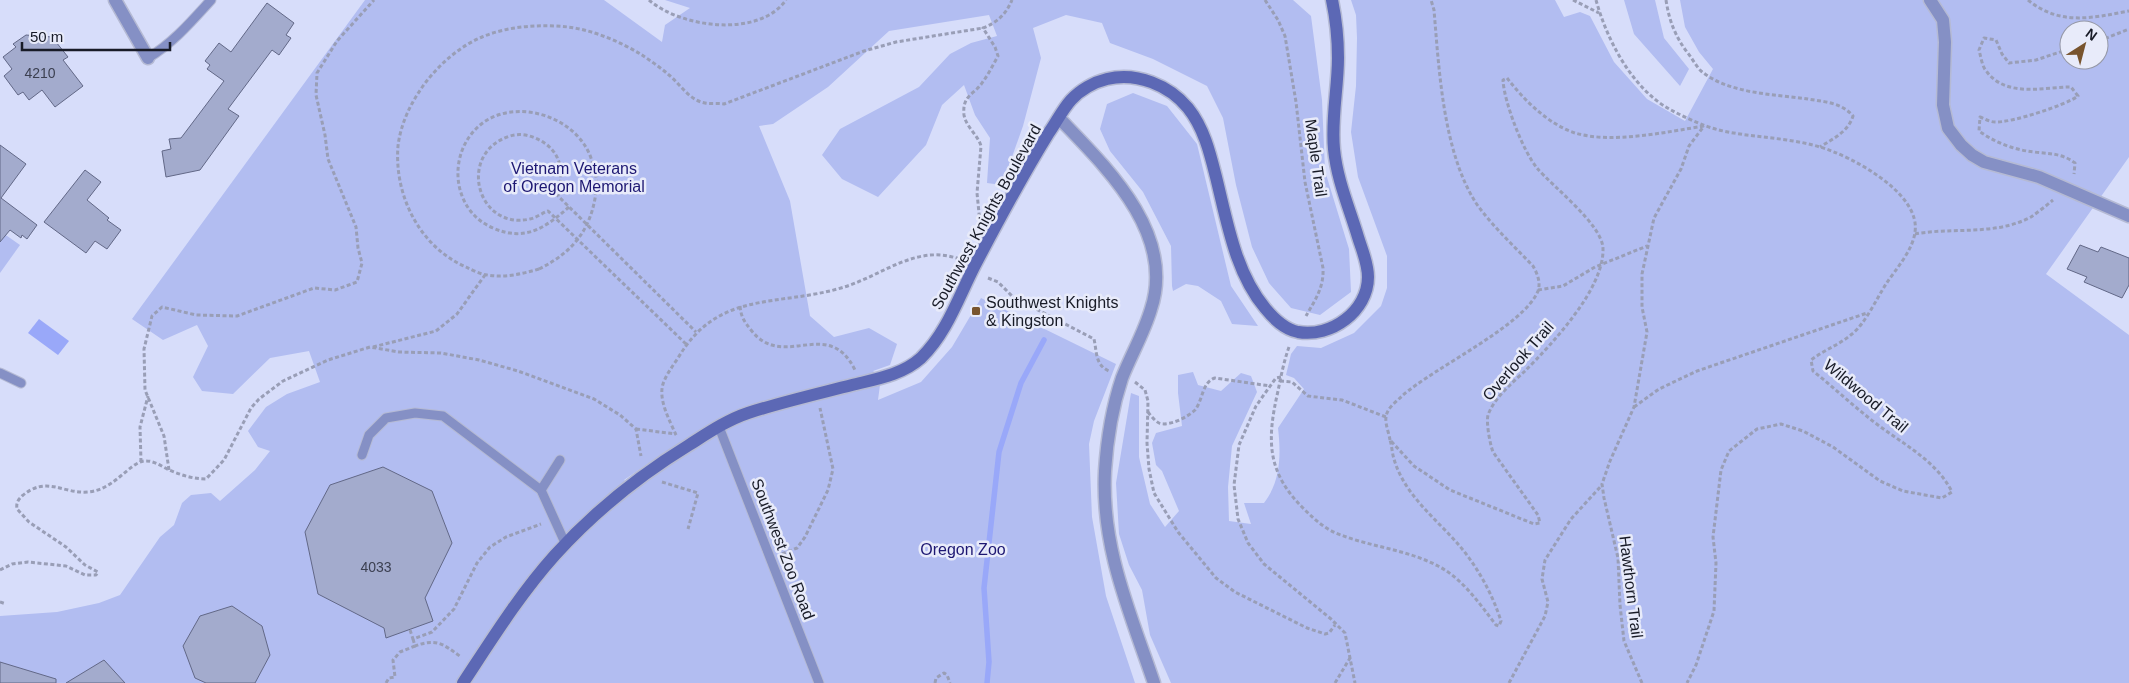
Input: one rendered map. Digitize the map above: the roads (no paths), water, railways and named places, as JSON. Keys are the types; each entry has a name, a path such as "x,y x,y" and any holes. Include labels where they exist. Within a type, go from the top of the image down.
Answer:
{"street":[{"path":"115,0 148,58"},
{"name":"Southwest Knights Boulevard","path":"463,683 516,603 558,552 630,485 651,469 719,427 749,413 892,374 921,358 954,311 990,237 1034,158 1071,100 1089,86 1109,78 1138,79 1171,91 1184,103 1200,126 1236,252 1262,305 1276,320 1297,332 1317,331 1333,327 1352,314 1365,294 1368,278 1366,263 1338,180 1334,146 1338,57 1337,26 1332,0"},
{"path":"1930,0 1943,20 1945,42 1943,105 1948,128 1972,155 1984,162 2021,171 2065,188 2129,216"},
{"path":"1059,118 1120,185 1139,216 1154,254 1156,280 1152,307 1117,394 1108,440 1105,472 1110,539 1119,585 1154,683"}],"lane":[{"path":"148,58 163,50 187,27 210,0"},
{"path":"0,373 21,383"},
{"path":"362,456 369,435 386,418 416,413 443,416 540,490 566,545"},
{"name":"Southwest Zoo Road","path":"719,427 819,683"},
{"path":"540,490 560,460"}],"waterway":[{"path":"987,683 989,662 984,588 999,452 1021,383 1044,340"}],"place":[{"name":"Southwest Knights & Kingston","path":"976,311"}],"park label":[{"name":"Vietnam Veterans of Oregon Memorial","path":"574,177"},
{"name":"Oregon Zoo","path":"963,549"}]}
